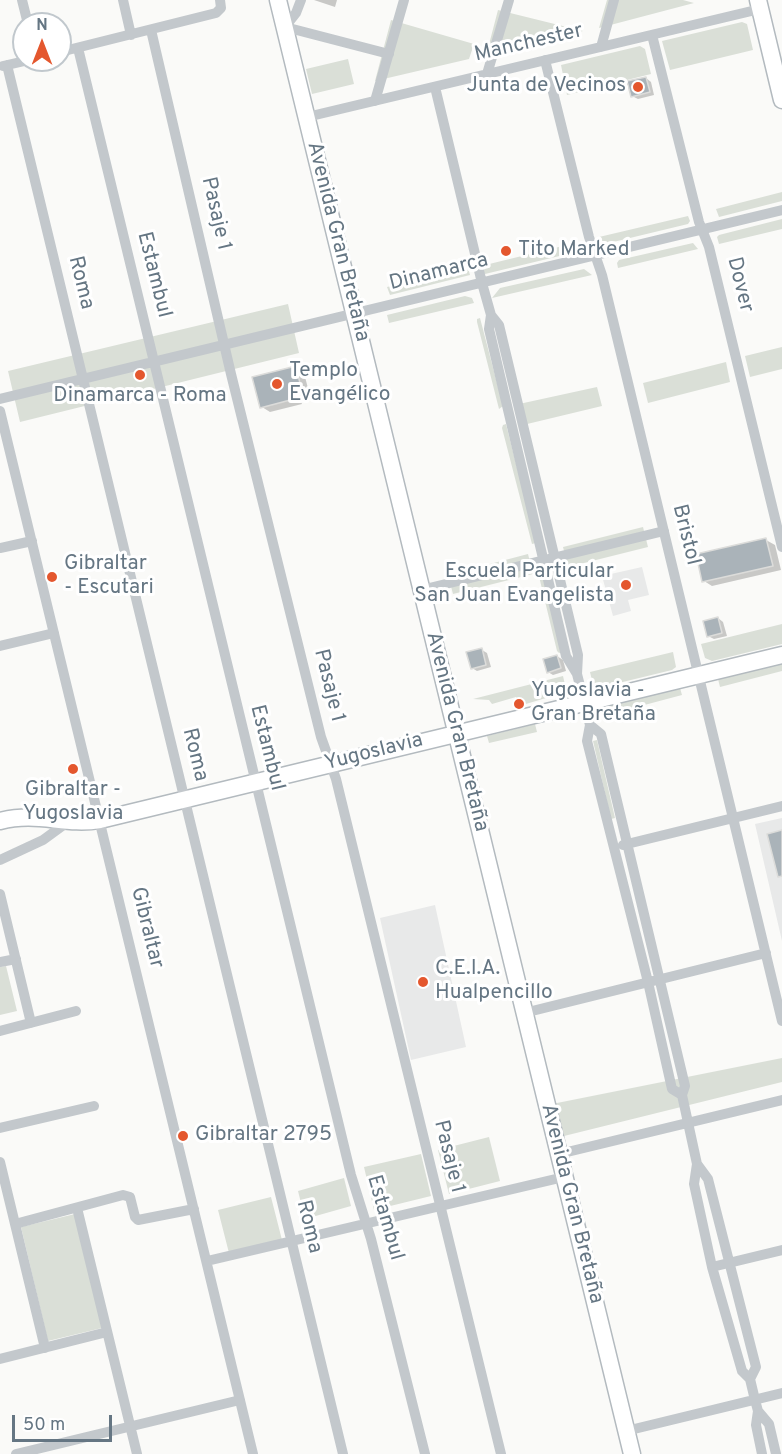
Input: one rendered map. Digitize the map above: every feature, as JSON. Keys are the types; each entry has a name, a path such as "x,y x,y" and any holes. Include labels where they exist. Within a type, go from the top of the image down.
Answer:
{"main road":[{"name":"Avenida Gran Bretaña","path":"280,3 632,1454"},
{"path":"759,4 782,100"},
{"name":"Yugoslavia","path":"0,821 24,816 69,821 100,820 782,655"}],"street":[{"path":"123,0 131,35"},
{"path":"301,0 296,13 285,27 389,54"},
{"path":"375,101 405,0"},
{"path":"487,74 509,0"},
{"path":"601,47 614,0"},
{"name":"Manchester","path":"307,117 652,35 759,4"},
{"path":"72,49 151,30 220,5"},
{"name":"Pasaje 1","path":"151,30 323,747 336,779 501,1454"},
{"name":"Dover","path":"652,35 702,230 709,247 782,547"},
{"name":"Estambul","path":"78,48 351,1175 371,1239 424,1454"},
{"name":"Bristol","path":"545,60 595,256 602,275 782,1021"},
{"name":"Roma","path":"4,66 83,380 343,1454"},
{"path":"435,87 482,283 491,315 499,325 555,557 578,655 577,674 590,725 587,741 648,982 672,1089 682,1095"},
{"name":"Dinamarca","path":"0,399 782,210"},
{"path":"491,315 489,329 543,560 566,656 577,674"},
{"name":"Gibraltar","path":"0,411 4,446 32,541 253,1454"},
{"path":"421,590 664,531"},
{"path":"0,548 32,541"},
{"path":"0,646 54,633"},
{"path":"590,725 601,734 685,1086 682,1095 698,1164 708,1179 756,1367 750,1379"},
{"path":"614,848 782,806"},
{"path":"0,860 43,840 69,821"},
{"path":"0,894 31,1023"},
{"path":"524,1013 766,952"},
{"path":"0,962 16,958"},
{"path":"0,1031 76,1011"},
{"path":"559,1154 782,1100"},
{"path":"0,1128 94,1106"},
{"path":"0,1162 45,1348"},
{"path":"698,1164 694,1184 712,1267 742,1371 750,1379 757,1405 769,1425 776,1454"},
{"path":"207,1261 564,1177"},
{"path":"15,1224 123,1195 130,1197 135,1217 138,1220 194,1209"},
{"path":"77,1208 137,1454"},
{"path":"712,1267 782,1250"},
{"path":"0,1359 107,1332"},
{"path":"626,1431 757,1405 782,1393"},
{"path":"16,1454 240,1400"},
{"path":"757,1405 756,1425 762,1454"}],"shaded area":[{"path":"607,0 683,0 694,3 599,28"},
{"path":"498,10 583,31 487,52"},
{"path":"391,20 474,44 469,59 375,81"},
{"path":"742,22 747,24 753,50 670,70 662,41"},
{"path":"640,46 645,49 651,74 567,95 561,65"},
{"path":"348,59 354,84 312,94 306,69"},
{"path":"782,192 782,201 719,217 716,209"},
{"path":"688,216 690,221 688,224 605,244 601,243 599,237"},
{"path":"782,219 782,229 719,244 717,237 719,235"},
{"path":"579,242 576,252 485,274 477,267"},
{"path":"693,243 698,249 618,268 619,260"},
{"path":"468,268 470,275 390,295 387,287"},
{"path":"584,269 592,275 492,298 500,288"},
{"path":"465,296 472,298 474,303 389,323 387,315"},
{"path":"288,304 299,353 20,422 8,371"},
{"path":"480,318 503,406 499,409 477,322"},
{"path":"782,347 782,369 750,377 745,356"},
{"path":"726,362 730,382 648,403 643,383"},
{"path":"597,387 602,406 523,425 519,404"},
{"path":"506,424 536,543 532,544 502,428"},
{"path":"643,527 648,547 568,567 563,547"},
{"path":"528,554 533,574 453,594 448,575"},
{"path":"539,559 562,652 559,653 536,564"},
{"name":"Escuela Particular San Juan Evangelista","path":"642,567 649,595 628,600 631,611 613,616 602,576"},
{"path":"782,624 782,644 712,661 705,658 701,644"},
{"path":"673,652 676,667 672,670 594,689 590,672"},
{"path":"782,663 782,671 720,687 718,679"},
{"path":"563,676 566,689 563,693 519,706 516,697 492,704 489,700 473,699"},
{"path":"680,688 682,695 603,716 601,708"},
{"path":"535,724 537,732 489,743 487,736"},
{"path":"597,740 615,818 611,819 593,741"},
{"path":"782,818 782,941 755,824"},
{"name":"C.E.I.A. Hualpencillo","path":"435,905 466,1047 411,1060 380,918"},
{"path":"6,966 17,1011 0,1015 0,967"},
{"path":"782,1058 782,1082 560,1137 552,1104"},
{"path":"489,1137 500,1181 449,1194 438,1150"},
{"path":"421,1154 431,1196 374,1210 364,1167"},
{"path":"344,1178 351,1206 305,1219 298,1191"},
{"path":"271,1197 282,1240 229,1253 218,1210"},
{"path":"75,1214 102,1328 48,1341 21,1227"}],"building":[{"name":"Junta de Vecinos","path":"646,77 650,92 631,97 627,81"},
{"name":"Templo Evangélico","path":"296,366 302,392 293,394 294,399 260,408 252,377"},
{"path":"766,538 773,566 702,582 696,554"},
{"path":"718,617 722,633 707,637 703,621"},
{"path":"482,648 486,665 471,669 466,652"},
{"path":"557,655 561,668 547,673 543,659"},
{"path":"782,830 782,876 778,877 767,834"}],"place":[{"name":"Junta de Vecinos","path":"638,87"},
{"name":"Tito Marked","path":"506,251"},
{"name":"Dinamarca - Roma","path":"140,375"},
{"name":"Templo Evangélico","path":"277,384"},
{"name":"Gibraltar - Escutari","path":"52,577"},
{"name":"Escuela Particular San Juan Evangelista","path":"626,585"},
{"name":"Yugoslavia - Gran Bretaña","path":"519,704"},
{"name":"Gibraltar - Yugoslavia","path":"73,769"},
{"name":"C.E.I.A. Hualpencillo","path":"423,982"},
{"name":"Gibraltar 2795","path":"183,1136"}]}
